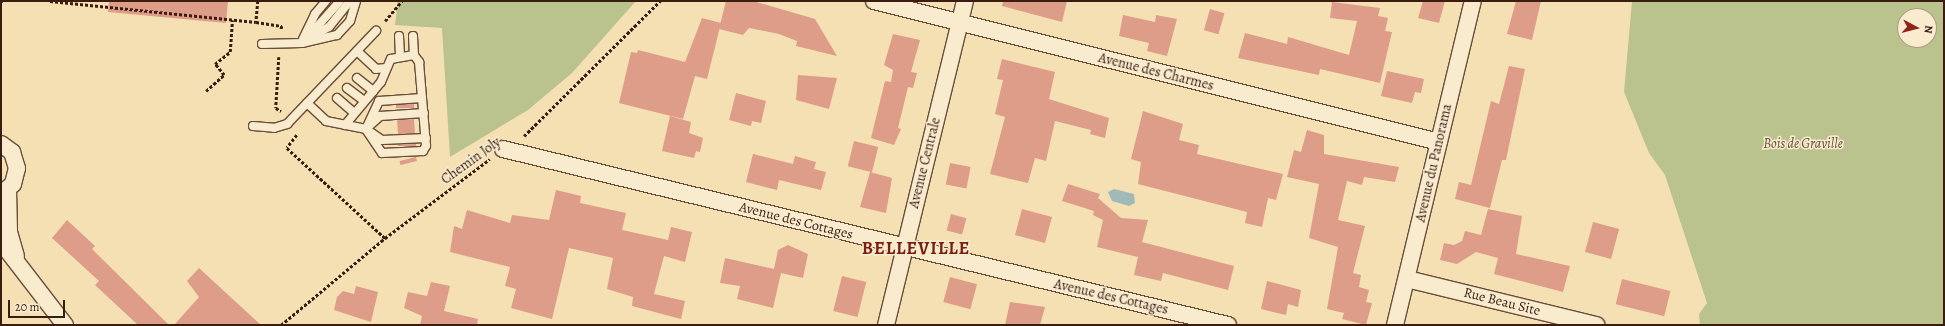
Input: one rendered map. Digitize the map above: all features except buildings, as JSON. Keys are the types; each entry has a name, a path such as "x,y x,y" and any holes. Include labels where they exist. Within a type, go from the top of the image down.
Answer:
{"street":[{"name":"Avenue des Charmes","path":"874,1 1439,142"},
{"name":"Avenue Centrale","path":"886,325 965,1"},
{"name":"Avenue du Panorama","path":"1395,325 1473,1"},
{"path":"1,144 12,152 18,168 4,192 9,232 21,269"},
{"name":"Avenue des Cottages","path":"504,149 1228,325"},
{"path":"1,242 65,325"},
{"name":"Rue Beau Site","path":"1407,279 1596,325"}],"lane":[{"path":"302,43 315,14 326,1"},
{"path":"302,43 340,1"},
{"path":"302,43 329,27 350,1"},
{"path":"262,44 302,43 337,35 350,21 356,1"},
{"path":"254,126 274,128 287,124 376,31"},
{"path":"399,36 400,55"},
{"path":"366,129 382,153 423,151 426,138 420,62 414,55 413,36"},
{"path":"357,51 376,69 386,68"},
{"path":"344,125 353,112 381,82 391,59 400,55 414,55"},
{"path":"357,78 373,91"},
{"path":"347,88 364,101"},
{"path":"337,98 353,112"},
{"path":"366,129 379,101 422,98"},
{"path":"307,104 326,121 366,129 382,140 426,138"},
{"path":"366,129 380,116 424,113"}],"path":[{"path":"50,1 282,26 276,108 284,112"},
{"path":"256,22 258,1"},
{"path":"376,31 402,1"},
{"name":"Chemin Joly","path":"282,325 385,238 504,149 527,134 660,1"},
{"path":"206,91 224,75 216,64 230,52 232,20"},
{"path":"300,130 288,148 385,238"}],"green space":[{"path":"398,1 636,1 572,73 528,110 450,157 442,28 395,25"},
{"name":"Bois de Graville","path":"1632,1 1944,1 1944,325 1700,325 1699,314 1707,303 1665,175 1649,153 1624,92"}],"water":[{"path":"1114,189 1134,194 1135,203 1129,206 1112,201 1108,192"}],"district":[{"name":"BELLEVILLE","path":"916,248"}]}
